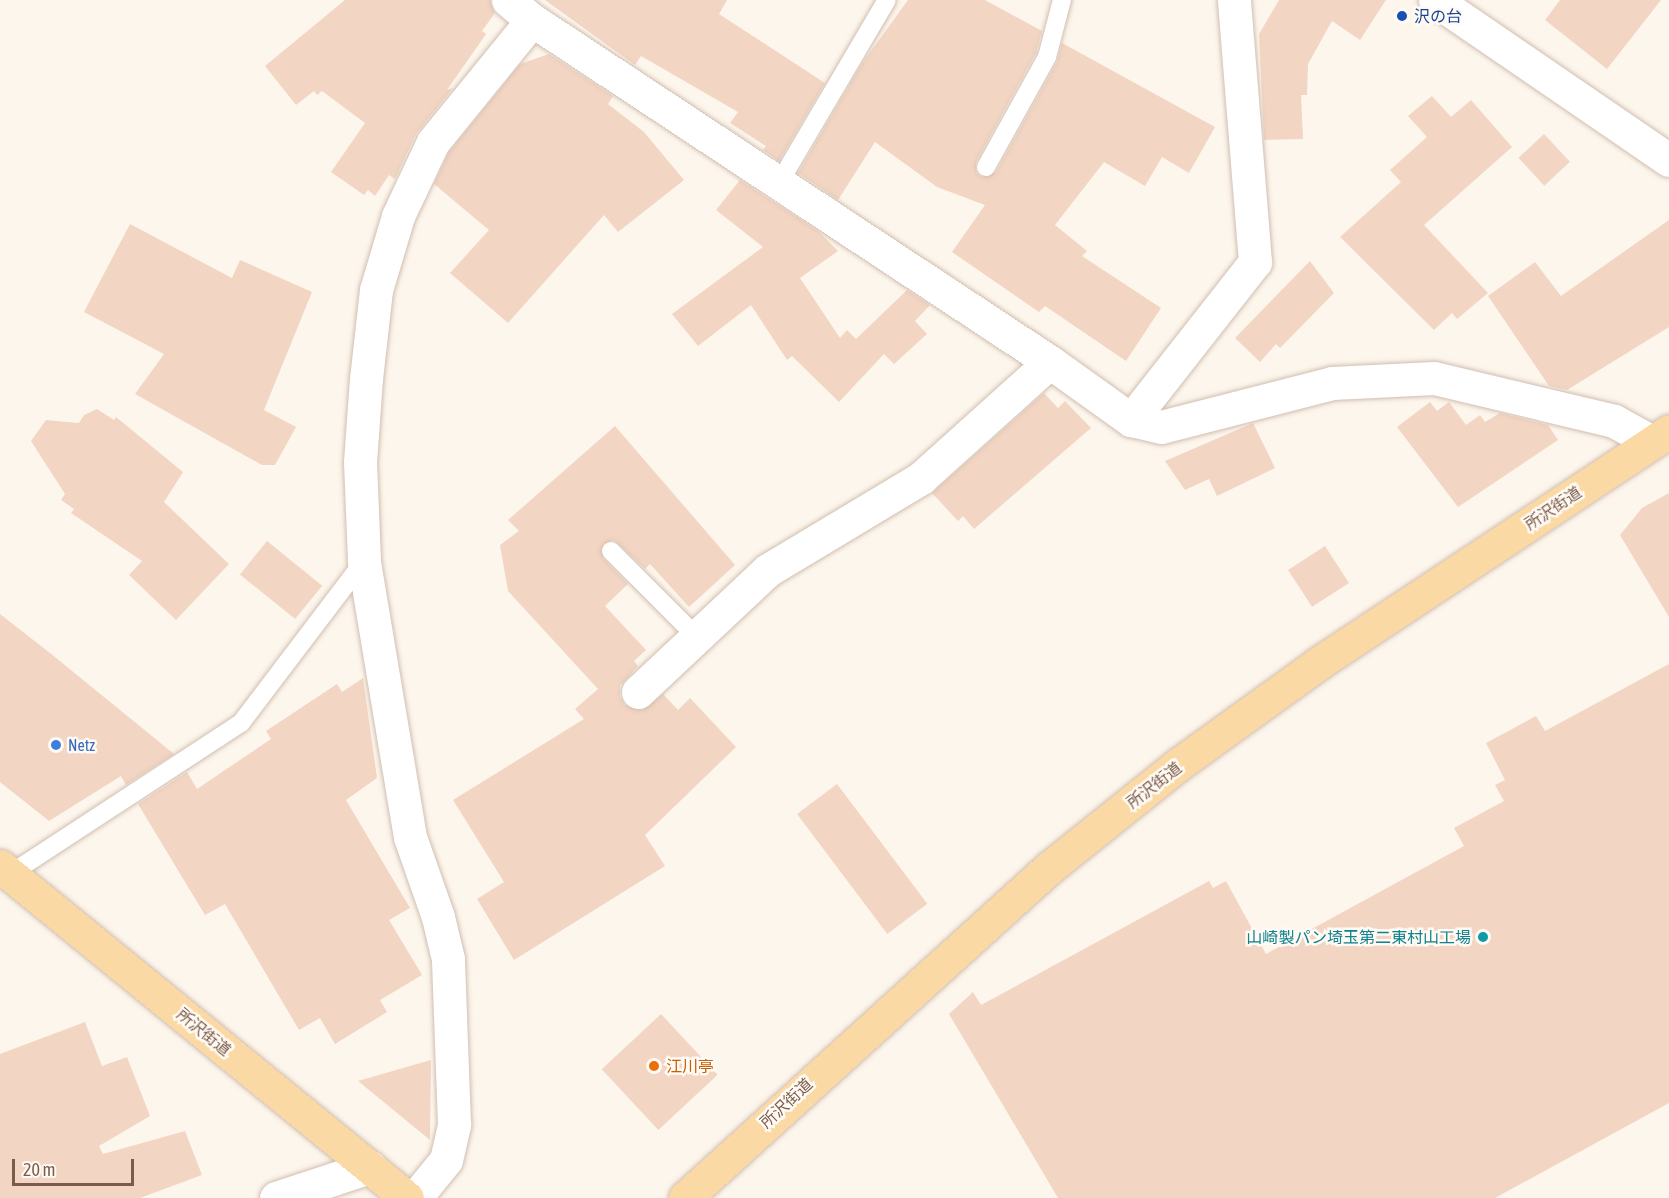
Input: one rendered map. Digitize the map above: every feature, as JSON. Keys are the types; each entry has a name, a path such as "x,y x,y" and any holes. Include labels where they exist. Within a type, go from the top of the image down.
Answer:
{"main road":[{"name":"所沢街道","path":"685,1198 1048,868 1179,764 1319,663 1664,435"},
{"name":"所沢街道","path":"5,870 407,1198"}],"street":[{"path":"1131,420 1255,262 1234,0"},
{"path":"1435,0 1669,160"},
{"path":"416,1198 447,1160 454,1124 448,959 438,916 410,837 364,561 360,462 366,379 376,290 398,216 433,142 520,10 1050,362 1131,420 1161,427 1332,383 1434,378 1664,435"},
{"path":"638,692 768,570 921,478 1050,362"},
{"path":"276,1198 370,1167"}],"lane":[{"path":"779,183 887,0"},
{"path":"986,167 1047,57 1062,0"},
{"path":"611,551 697,637"},
{"path":"5,870 241,723 364,561"}],"building":[{"path":"345,0 490,0 495,13 482,31 486,34 447,90 453,88 416,134 395,179 389,175 375,196 368,190 364,195 331,172 365,123 322,91 317,95 314,91 296,105 265,66"},
{"path":"545,0 727,0 719,14 825,83 779,161 763,150 766,146 730,123 738,112 641,56 635,65"},
{"path":"908,0 985,0 1042,31 1036,53 976,162 976,172 981,177 996,172 1057,62 1062,43 1215,127 1189,173 1162,157 1145,186 1104,162 1055,225 1087,251 1082,256 1161,308 1126,361 1045,306 1039,312 952,252 985,205 937,187 875,142 838,200 798,173 863,62"},
{"path":"1279,0 1386,0 1360,40 1332,21 1308,64 1307,95 1301,95 1303,139 1264,140 1259,34"},
{"path":"1560,0 1661,0 1607,69 1545,20"},
{"path":"549,54 613,96 608,104 644,132 684,180 618,232 604,215 508,323 450,273 489,230 434,184 449,152 520,64"},
{"path":"1432,96 1451,117 1471,100 1512,147 1424,225 1488,293 1457,319 1452,313 1434,330 1340,237 1401,182 1390,170 1427,137 1408,116"},
{"path":"1544,134 1570,162 1544,186 1518,158"},
{"path":"740,180 818,231 838,251 800,278 840,338 847,330 856,339 907,290 930,305 915,321 927,334 894,364 884,354 839,402 792,356 787,360 751,305 698,346 672,314 763,247 716,210"},
{"path":"1669,220 1669,327 1567,390 1549,386 1488,296 1535,262 1561,296"},
{"path":"130,224 232,278 240,260 312,292 264,410 296,427 275,465 262,465 135,394 164,354 84,312"},
{"path":"1310,261 1334,293 1280,348 1276,344 1260,362 1235,338"},
{"path":"1044,393 1058,408 1065,401 1091,428 974,529 963,516 958,521 932,493"},
{"path":"1430,402 1437,411 1449,402 1466,425 1480,415 1485,422 1500,413 1548,425 1558,440 1458,507 1397,427"},
{"path":"97,409 114,420 116,417 183,472 164,502 229,564 176,620 129,575 142,561 71,513 74,509 61,500 65,494 31,441 46,420 79,423 84,415"},
{"path":"1253,423 1275,468 1217,496 1209,479 1185,490 1165,461"},
{"path":"615,426 735,565 689,607 650,564 645,569 614,540 603,544 603,558 628,584 605,606 646,650 634,661 638,666 620,686 620,697 625,705 642,710 663,694 678,710 690,698 736,747 645,835 665,866 514,960 477,899 504,882 453,800 584,719 575,709 598,689 508,591 500,545 519,531 508,520"},
{"path":"1669,493 1669,617 1620,535 1642,508"},
{"path":"267,541 322,586 295,619 240,574"},
{"path":"1325,546 1349,583 1312,607 1288,570"},
{"path":"0,614 174,754 126,785 121,776 49,821 0,782"},
{"name":"山崎製パン埼玉第二東村山工場","path":"1669,664 1669,1103 1495,1198 1058,1198 949,1014 973,992 981,1005 1209,881 1213,888 1226,881 1266,954 1464,846 1454,828 1504,801 1495,785 1505,780 1486,743 1536,716 1545,731"},
{"path":"363,678 377,778 346,800 410,908 389,920 422,975 380,1000 387,1012 335,1044 320,1018 299,1030 225,904 205,915 138,804 187,772 197,789 271,739 266,731 337,684 342,692"},
{"path":"837,784 927,904 887,934 797,814"},
{"name":"江川亭","path":"661,1014 718,1075 658,1130 602,1069"},
{"path":"85,1022 102,1066 127,1057 150,1116 99,1146 103,1154 185,1131 202,1175 140,1198 0,1198 0,1054"},
{"path":"431,1060 430,1140 358,1081"}],"place":[{"name":"沢の台","path":"1402,16"},
{"name":"Netz","path":"56,745"},
{"name":"山崎製パン埼玉第二東村山工場","path":"1483,937"},
{"name":"江川亭","path":"654,1066"}]}
